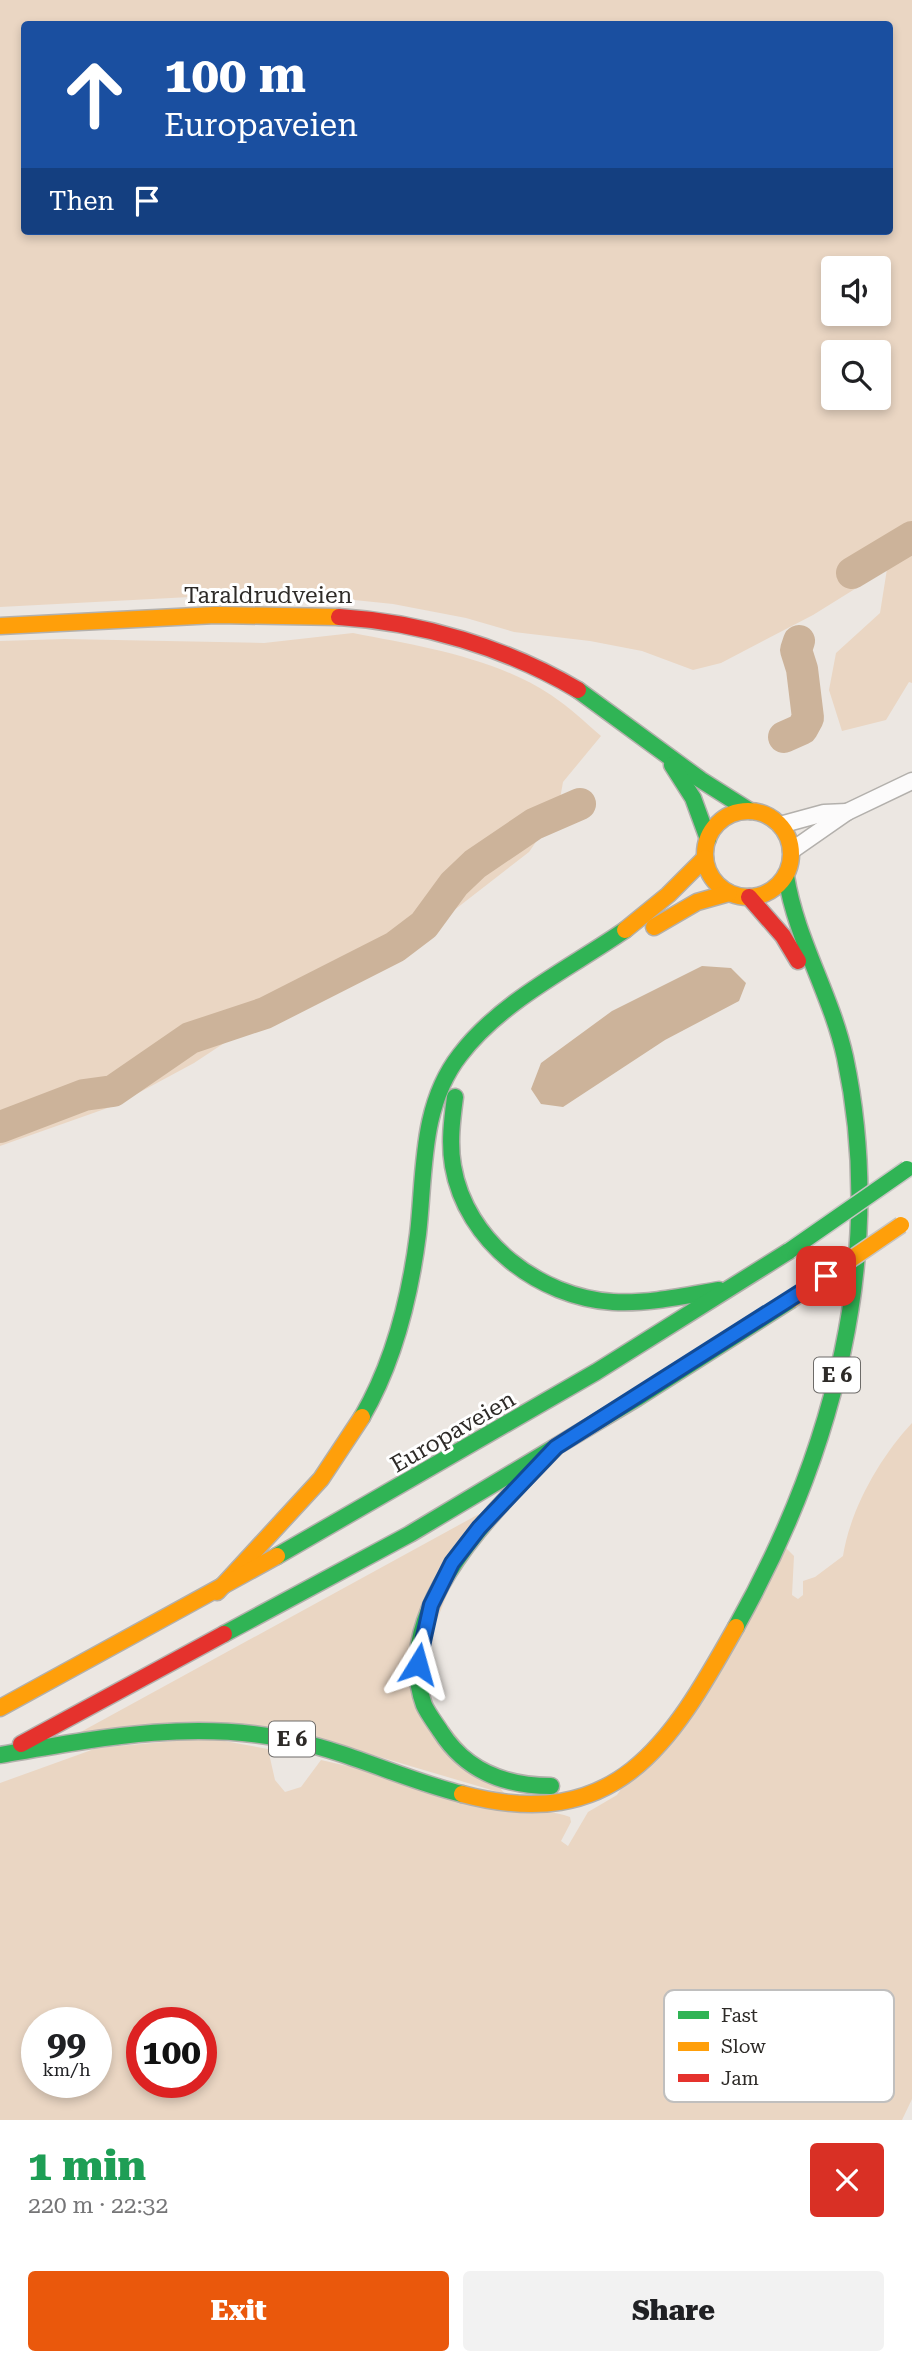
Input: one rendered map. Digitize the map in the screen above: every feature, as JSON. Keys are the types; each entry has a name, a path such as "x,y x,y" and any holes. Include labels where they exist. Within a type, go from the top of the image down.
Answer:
{"main road":[{"name":"Taraldrudveien","path":"0,626 278,613 369,618 414,626 484,646 560,681 610,712 667,758 750,811"},
{"name":"Taraldrudveien","path":"667,758 692,798 708,839"},
{"path":"573,983 678,911 713,895 729,893 749,897 770,891 786,876 792,851 780,825 761,813 750,811 724,818 708,839 705,858 712,878 729,893"},
{"path":"217,1592 318,1485 352,1439 379,1390 410,1293 428,1133 439,1089 450,1069 463,1051 497,1018 668,898 705,858"},
{"name":"E 6","path":"0,1755 126,1732 197,1728 235,1730 333,1750 478,1797 530,1804 578,1798 615,1784 650,1756 669,1736 690,1707 738,1626 781,1540 833,1396 853,1306 861,1226 853,1098 830,1002 797,926 786,876"},
{"name":"E 6","path":"556,1447 479,1528 452,1563 431,1605 418,1664 422,1692 432,1721 457,1754 503,1780 528,1787 554,1785 576,1790 615,1774 648,1746 684,1700 710,1659 744,1599 787,1504 810,1439 833,1355 851,1211 839,1090 817,1001 804,971 783,936 749,897"},
{"path":"499,1038 463,1080 450,1116 448,1138 450,1161 462,1199 501,1254 545,1284 570,1295 599,1301 652,1300 732,1288"},
{"name":"Europaveien","path":"0,1708 217,1592 516,1422 732,1288 910,1168"},
{"name":"E 6","path":"0,1755 410,1534 556,1447 790,1300 906,1221"}],"street":[{"path":"792,851 847,812 912,781"},
{"path":"780,825 824,813 847,812"}],"shaded area":[{"path":"0,0 912,0 912,683 909,682 886,720 842,731 829,690 836,653 880,613 887,569 813,615 721,663 693,670 642,651 590,641 514,632 466,618 393,604 325,597 247,594 0,607"},
{"path":"353,633 455,655 505,671 551,695 583,720 601,736 563,782 558,810 529,852 417,939 337,987 244,1030 194,1063 116,1105 0,1146 0,641 65,639 264,643"},
{"path":"702,966 731,968 746,983 739,1001 665,1040 563,1107 541,1104 531,1089 541,1063 612,1011"},
{"path":"912,1423 912,2099 902,2120 0,2120 0,1783 97,1748 208,1738 268,1749 275,1780 285,1792 301,1787 321,1760 570,1817 571,1822 561,1841 568,1846 588,1812 617,1795 786,1548 794,1556 792,1595 798,1599 803,1595 803,1581 815,1577 843,1556 859,1503 878,1468"},
{"path":"479,1514 412,1683 505,1794 302,1734 77,1734"}],"waterway":[{"path":"852,573 912,537"},
{"path":"784,737 802,729 808,718 802,669 796,650 799,641"},
{"path":"0,1127 84,1095 113,1091 190,1038 265,1013 395,947 424,925 454,884 475,864 534,824 580,804"}],"traffic: fast":[{"path":"578,690 701,780 750,811"},
{"path":"672,765 693,798 708,839"},
{"path":"736,1627 770,1561 800,1493 824,1423 843,1351 855,1279 859,1205 856,1131 845,1057 831,1011 797,922 786,876"},
{"path":"362,1417 392,1352 405,1305 418,1234 431,1118 447,1075 460,1055 495,1018 537,987 625,930"},
{"path":"455,1097 451,1149 461,1193 473,1219 510,1261 533,1277 559,1289 585,1298 613,1302 653,1301 719,1290"},
{"path":"789,1251 907,1169"},
{"path":"277,1556 596,1372 789,1251"},
{"path":"224,1634 410,1534 637,1398 791,1300"},
{"path":"551,1786 503,1779 489,1774 462,1757 451,1746 424,1705 417,1669 421,1633 435,1598 454,1563 505,1500 556,1447"},
{"path":"0,1755 147,1733 184,1731 258,1735 316,1746 462,1794"}],"traffic: slow":[{"path":"0,626 216,615 339,617"},
{"path":"748,811 765,814 784,830 791,854 788,871 772,890 748,897 731,894 712,878 705,854 708,837 724,818 748,811"},
{"path":"625,930 668,895 705,858"},
{"path":"654,927 697,902 729,893"},
{"path":"791,1300 901,1225"},
{"path":"217,1592 321,1479 362,1417"},
{"path":"0,1708 277,1556"},
{"path":"462,1794 515,1803 560,1802 599,1790 632,1770 661,1743 687,1709 736,1627"}],"traffic: jam":[{"path":"339,617 401,625 463,640 522,662 578,690"},
{"path":"749,897 783,936 798,961"},
{"path":"21,1744 224,1634"}],"route":[{"path":"418,1664 424,1625 441,1582 452,1563 479,1528 556,1447 698,1360 826,1276"}]}
